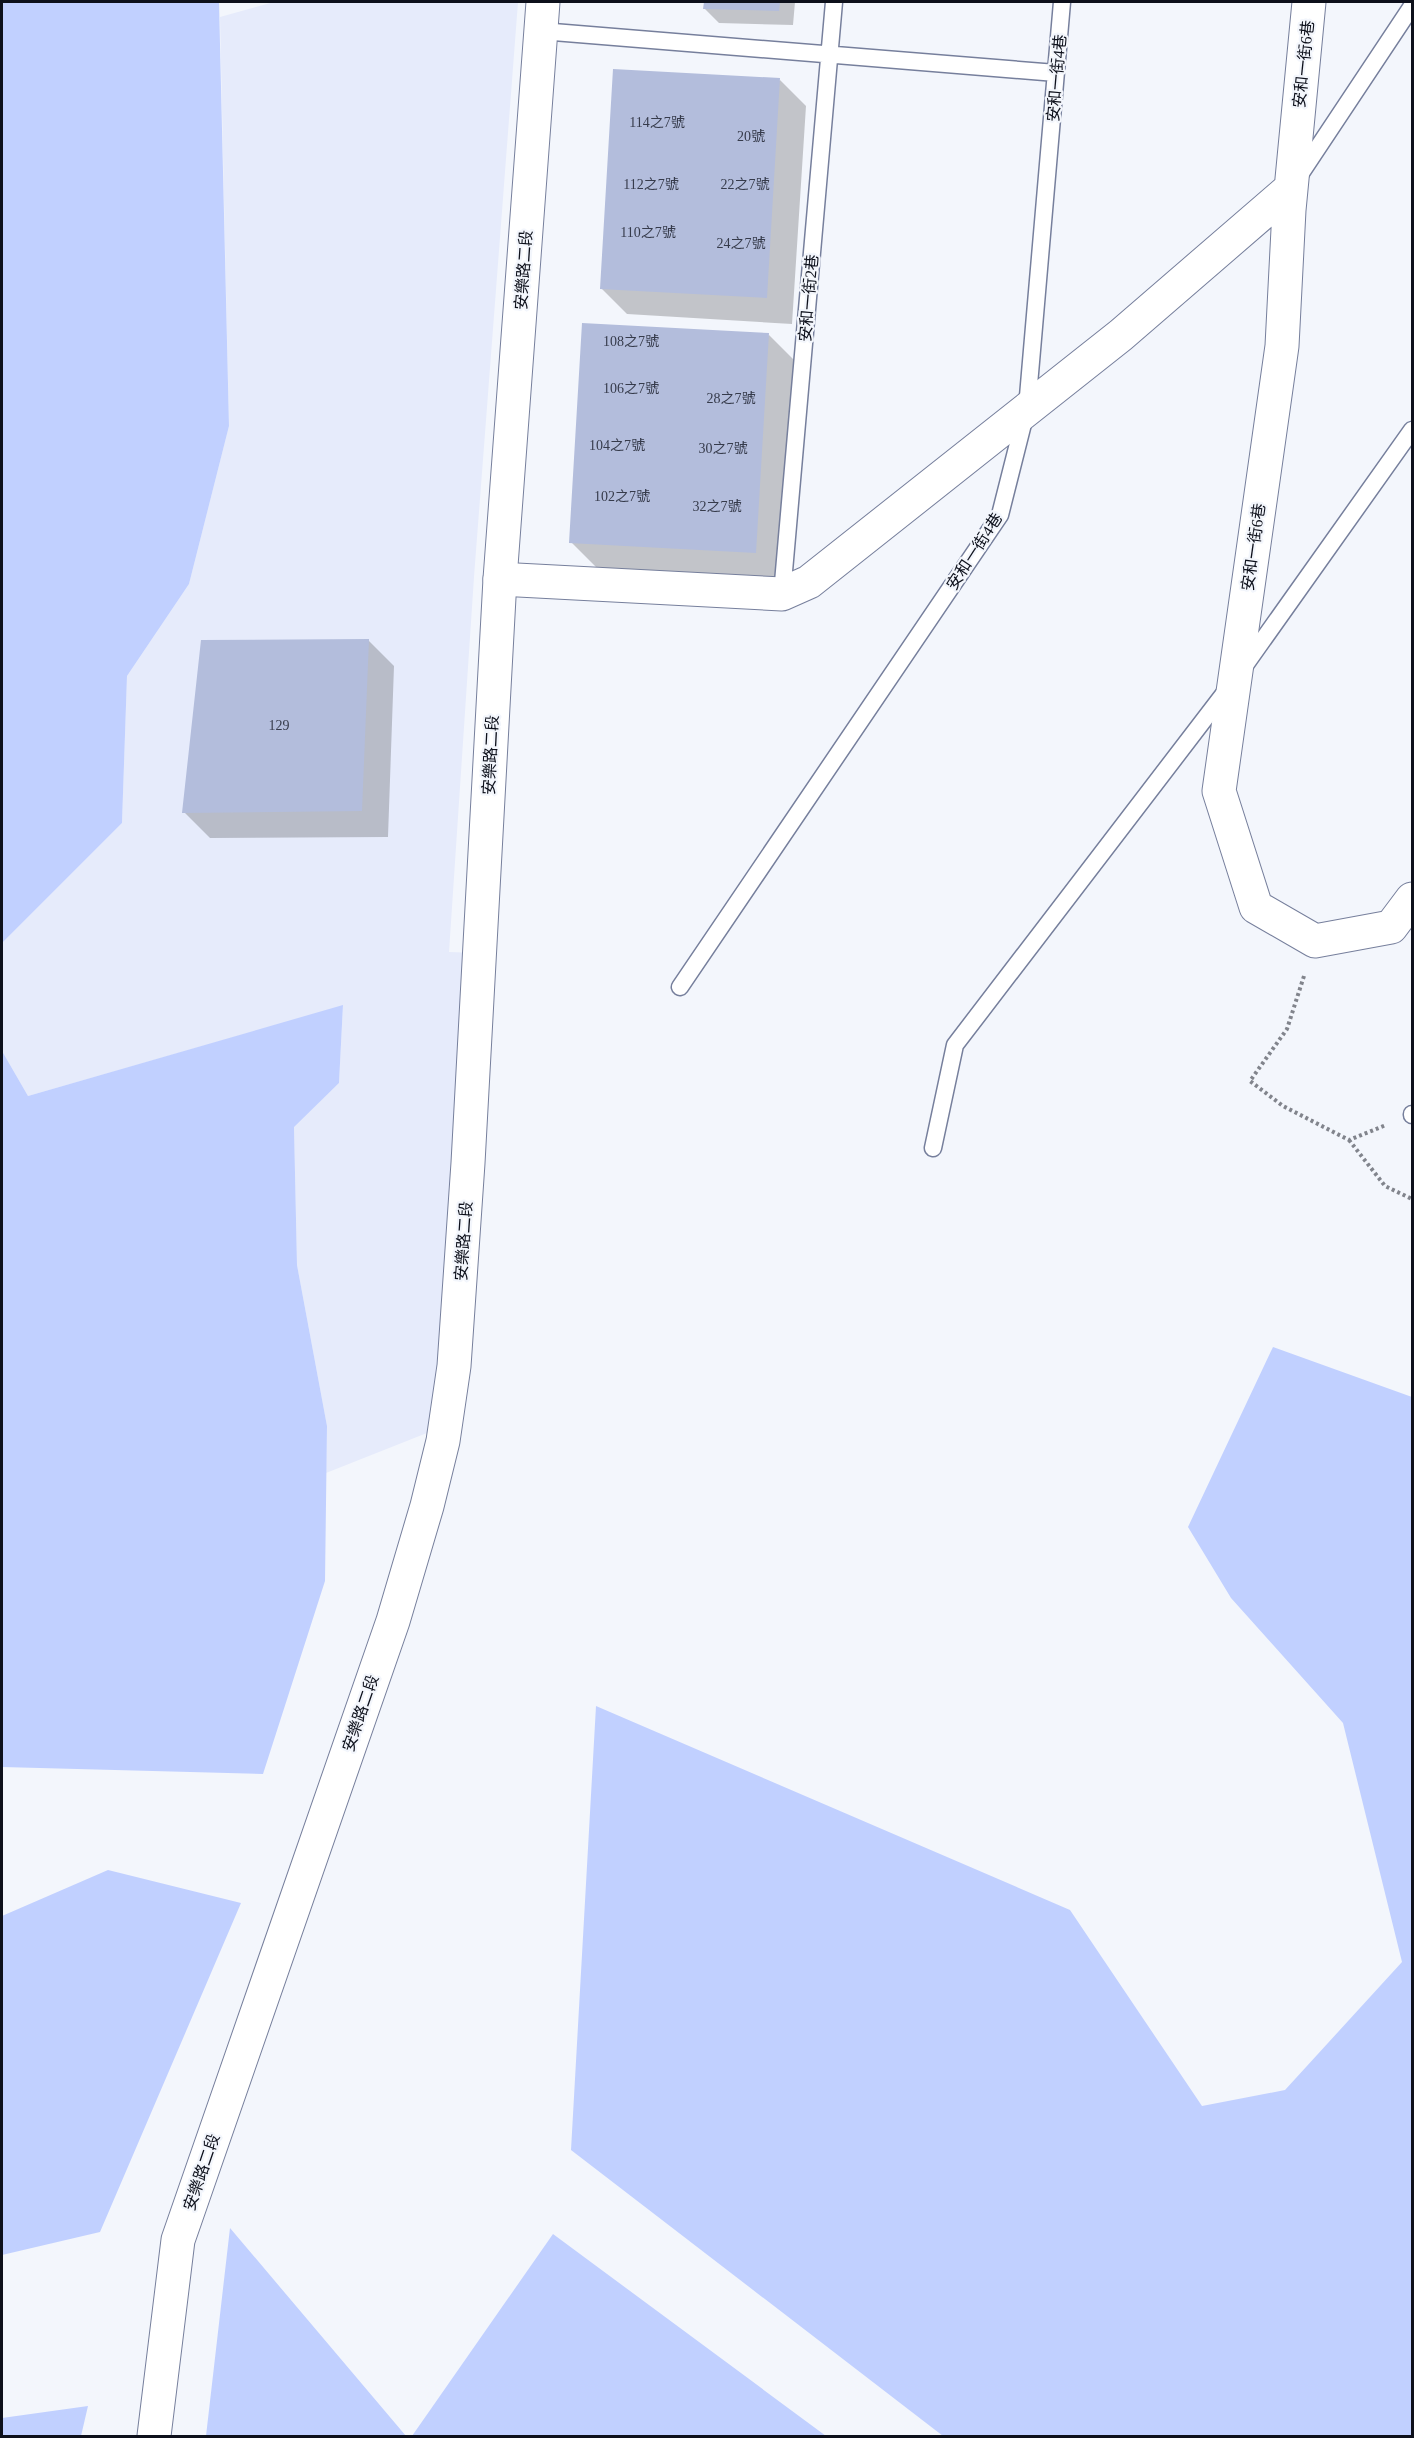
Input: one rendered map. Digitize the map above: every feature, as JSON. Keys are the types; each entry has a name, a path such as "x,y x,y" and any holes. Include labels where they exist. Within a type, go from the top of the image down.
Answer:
{"street":[{"name":"安和一街6巷","path":"1309,2 1290,189 1282,346 1219,791 1256,907 1316,940"},
{"name":"安樂路二段","path":"154,2436 178,2240 393,1621 427,1506 443,1441 454,1366 468,1163 500,579 542,16"},
{"path":"500,579 782,594 822,574 1121,334 1290,189"},
{"path":"1316,940 1391,927 1413,899"}],"lane":[{"name":"安和一街2巷","path":"782,594 834,2"},
{"name":"安和一街4巷","path":"680,987 1000,515 1027,408 1062,2"},
{"path":"1290,189 1413,6"},
{"path":"542,16 830,54 1056,73"},
{"path":"933,1148 956,1045 1234,681 1413,430"}],"path":[{"path":"1316,940 1287,1029 1250,1082 1283,1106 1349,1140 1385,1186 1413,1199"},
{"path":"1349,1140 1412,1115"}],"shaded area":[{"path":"2,2 219,2 229,426 189,584 127,676 122,823 2,943"},
{"path":"274,2 518,2 474,577 449,952 479,953 437,1429 326,1473 327,1426 297,1265 294,1126 339,1083 343,1006 28,1096 2,1051 2,943 122,823 127,676 189,584 229,426 220,17"},
{"path":"343,1005 339,1083 294,1127 297,1265 327,1426 325,1581 263,1774 2,1767 2,1051 28,1096"},
{"path":"1273,1347 1412,1397 1412,2436 943,2436 571,2150 596,1706 1070,1910 1202,2106 1285,2090 1402,1962 1343,1723 1231,1598 1188,1527"},
{"path":"108,1870 241,1903 100,2232 2,2255 2,1916"},
{"path":"230,2228 406,2436 206,2436"},
{"path":"553,2234 826,2436 412,2436"},
{"path":"88,2406 81,2436 2,2436 2,2418"}],"building":[{"path":"704,2 780,2 779,11 703,9"},
{"path":"613,69 780,78 767,298 600,289"},
{"path":"582,323 769,333 756,553 569,543"},
{"path":"369,639 362,811 182,813 201,640"}]}
